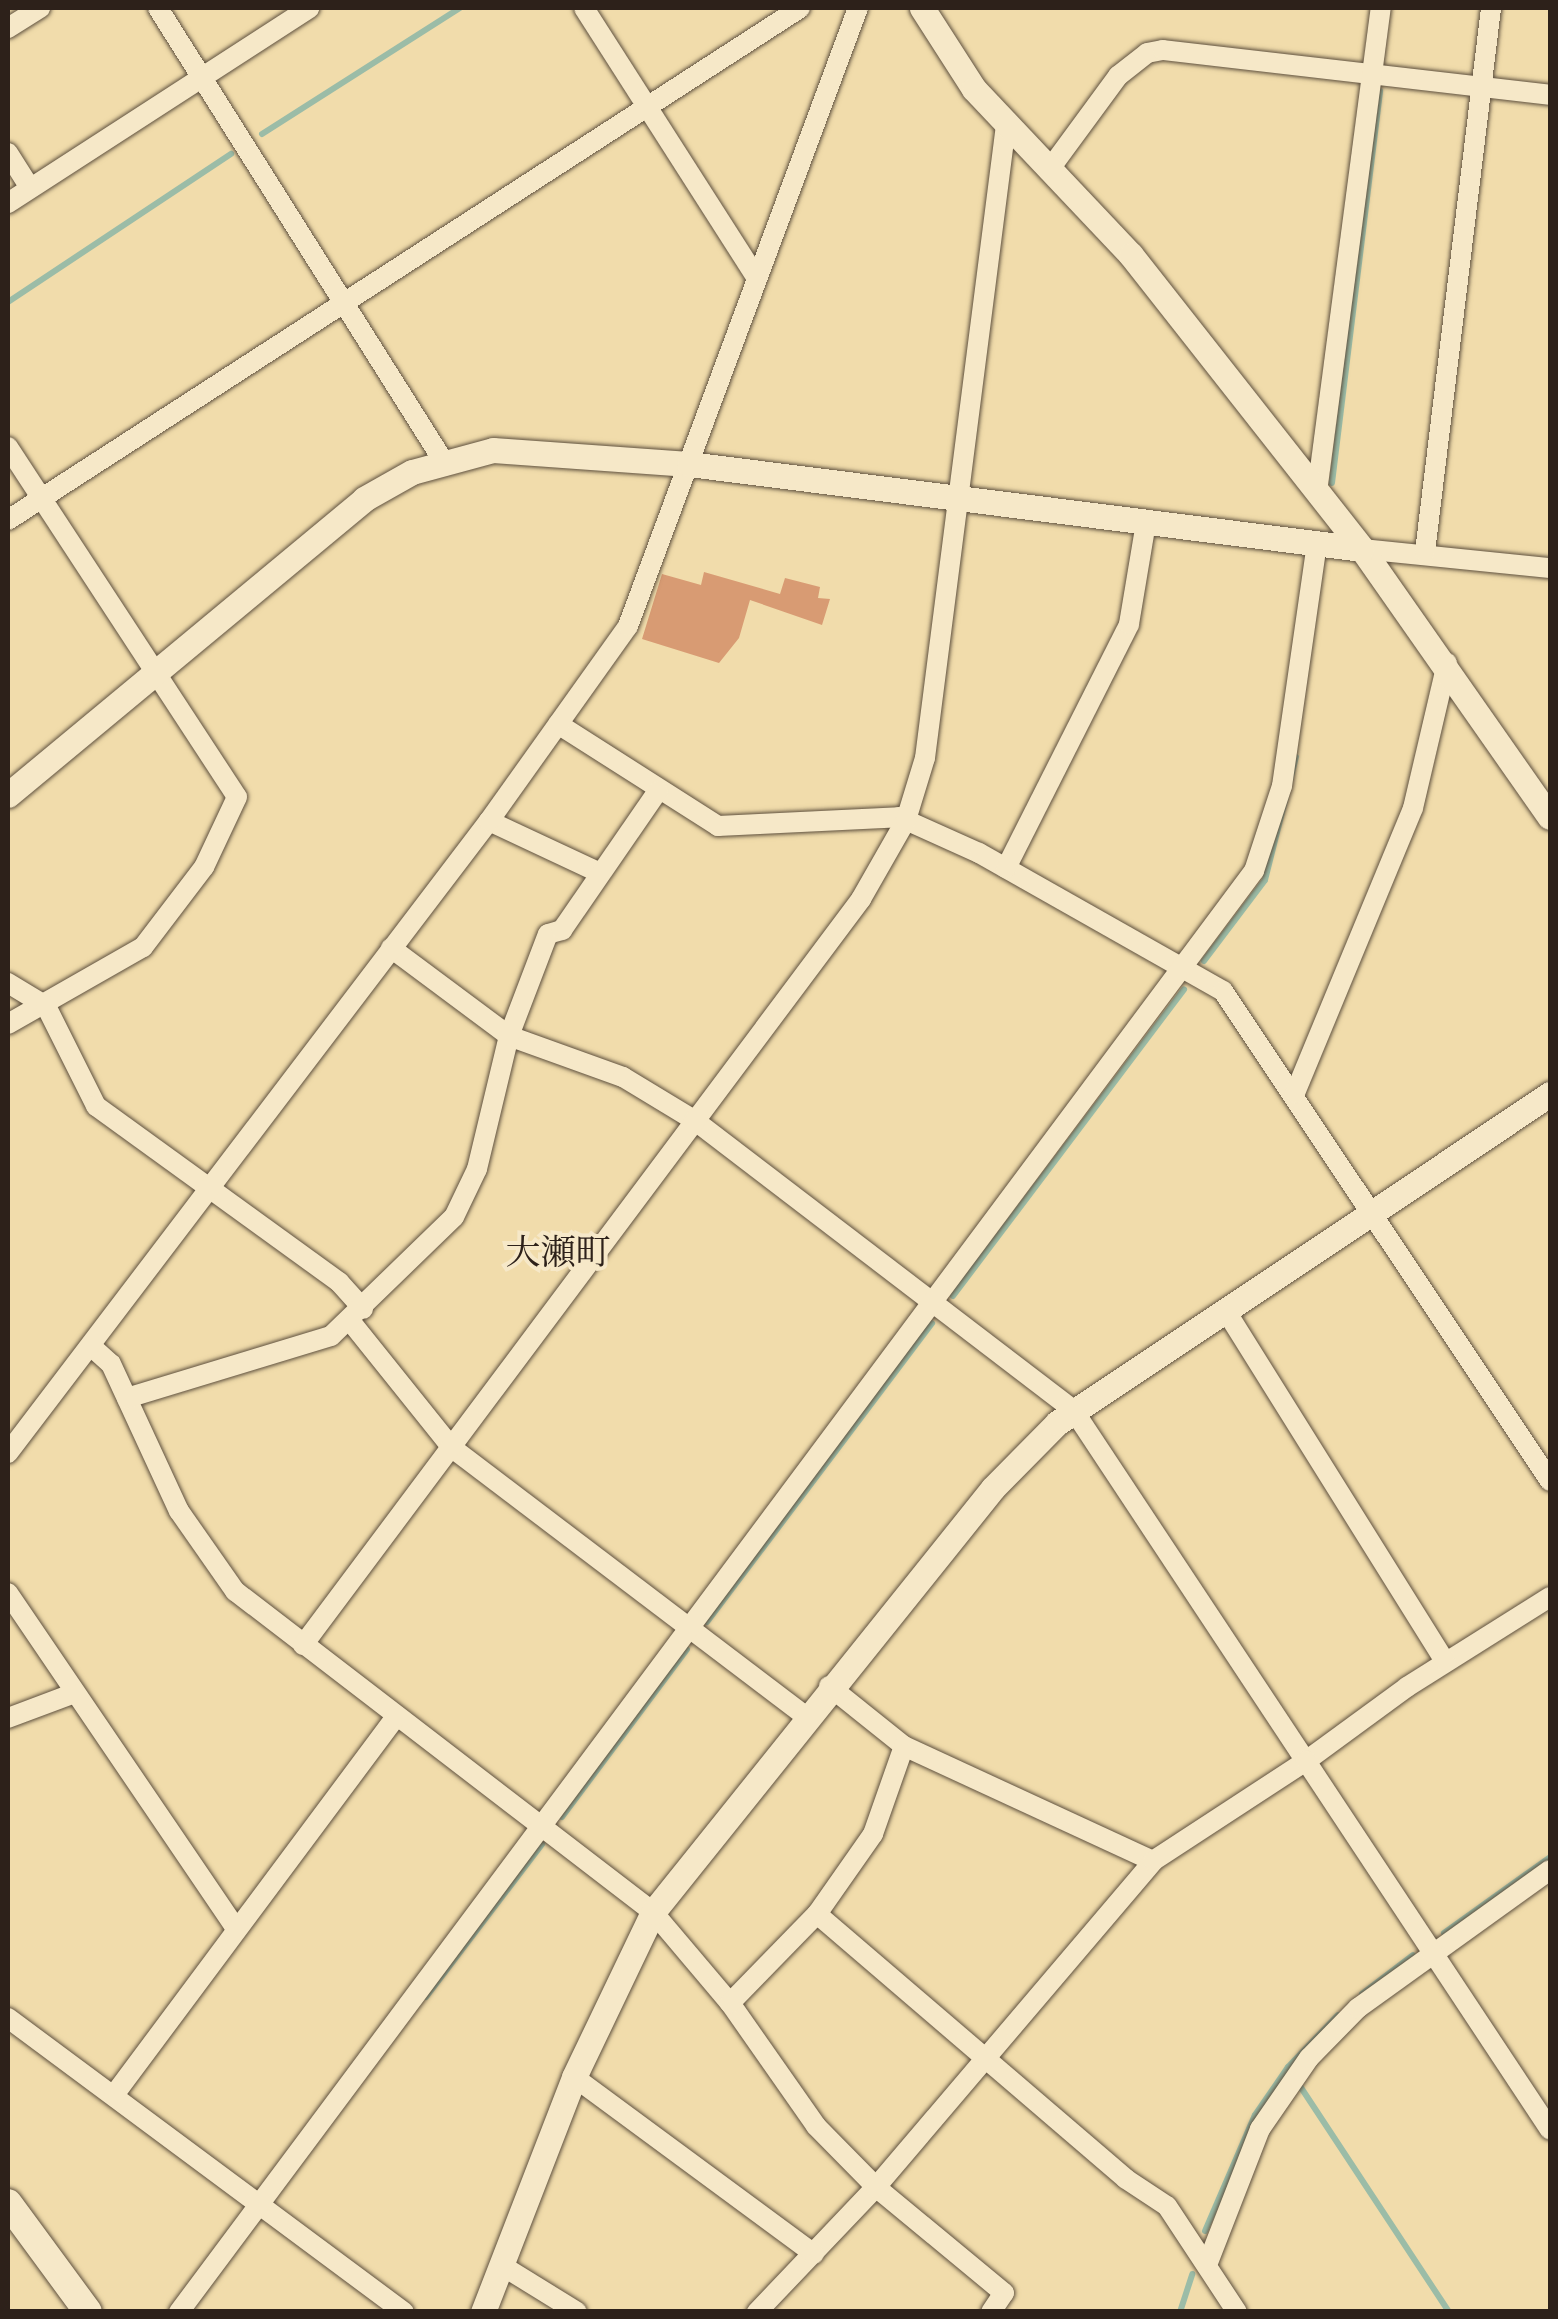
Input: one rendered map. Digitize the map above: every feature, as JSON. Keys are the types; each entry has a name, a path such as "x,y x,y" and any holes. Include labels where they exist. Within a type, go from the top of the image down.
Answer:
{"main road":[{"path":"8,2203 88,2312"}],"street":[{"path":"8,28 40,8"},
{"path":"158,8 444,462"},
{"path":"8,203 310,8"},
{"path":"584,8 757,278"},
{"path":"8,520 800,8"},
{"path":"8,1454 489,821 628,626 858,8"},
{"path":"922,8 1006,126 1131,254 1318,492 1446,663 1550,817"},
{"path":"1318,492 1381,8"},
{"path":"1426,552 1490,8"},
{"path":"1050,170 1118,76 1147,53 1374,72 1550,95"},
{"path":"303,1645 861,900 906,820 925,758 1006,126"},
{"path":"8,153 30,188"},
{"path":"8,448 237,804 161,928 127,957 8,1024"},
{"path":"8,795 364,499 444,462 493,450 544,450 689,464 1362,549 1426,552 1550,568"},
{"path":"1006,868 1129,624 1146,522"},
{"path":"179,2312 258,2202 546,1826 1254,871 1282,786 1317,543"},
{"path":"1295,1094 1413,808 1446,663"},
{"path":"558,724 718,826 906,820 1006,868 1222,991 1295,1094 1550,1481"},
{"path":"127,1398 316,1341 357,1316 454,1217 477,1169 509,1036 548,934 562,930 658,791"},
{"path":"489,821 600,873"},
{"path":"391,948 509,1036 623,1078 694,1120 1074,1412 1549,2123"},
{"path":"8,983 46,1006 96,1106 209,1192 339,1282 357,1316 451,1446 806,1716"},
{"path":"483,2312 574,2078 653,1912 829,1686 993,1488 1074,1412 1550,1094"},
{"path":"1226,1311 1445,1662"},
{"path":"92,1347 111,1364 179,1512 235,1591 546,1826 653,1912 730,2002 816,2126 876,2187 1004,2293 991,2312"},
{"path":"8,1592 72,1694 236,1929"},
{"path":"757,2312 876,2187 1153,1861 1306,1761 1445,1662 1550,1597"},
{"path":"829,1686 904,1746 1153,1861"},
{"path":"8,1718 72,1694"},
{"path":"114,2095 397,1716"},
{"path":"730,2002 818,1914 873,1834 904,1746"},
{"path":"1206,2265 1260,2129 1309,2058 1358,2008 1550,1870"},
{"path":"818,1914 986,2059 1166,2206 1238,2312"},
{"path":"8,2018 404,2312"},
{"path":"574,2078 814,2254"},
{"path":"501,2265 577,2312"}],"building":[{"path":"704,572 780,594 785,578 820,587 818,598 830,599 822,625 750,600 739,638 719,663 642,639 662,574 701,585"}],"waterway":[{"path":"262,134 460,8"},
{"path":"1332,483 1380,91"},
{"path":"8,302 231,154"},
{"path":"1204,961 1265,880 1296,757"},
{"path":"953,1296 1184,989"},
{"path":"707,1622 932,1323"},
{"path":"562,1817 687,1649"},
{"path":"426,1997 542,1844"},
{"path":"1444,1933 1550,1857"},
{"path":"1362,1994 1413,1955"},
{"path":"1205,2231 1255,2115 1288,2067 1338,2015"},
{"path":"1298,2083 1449,2312"},
{"path":"1180,2312 1192,2274"}],"district":[{"name":"大瀬町","path":"558,1253"}]}
